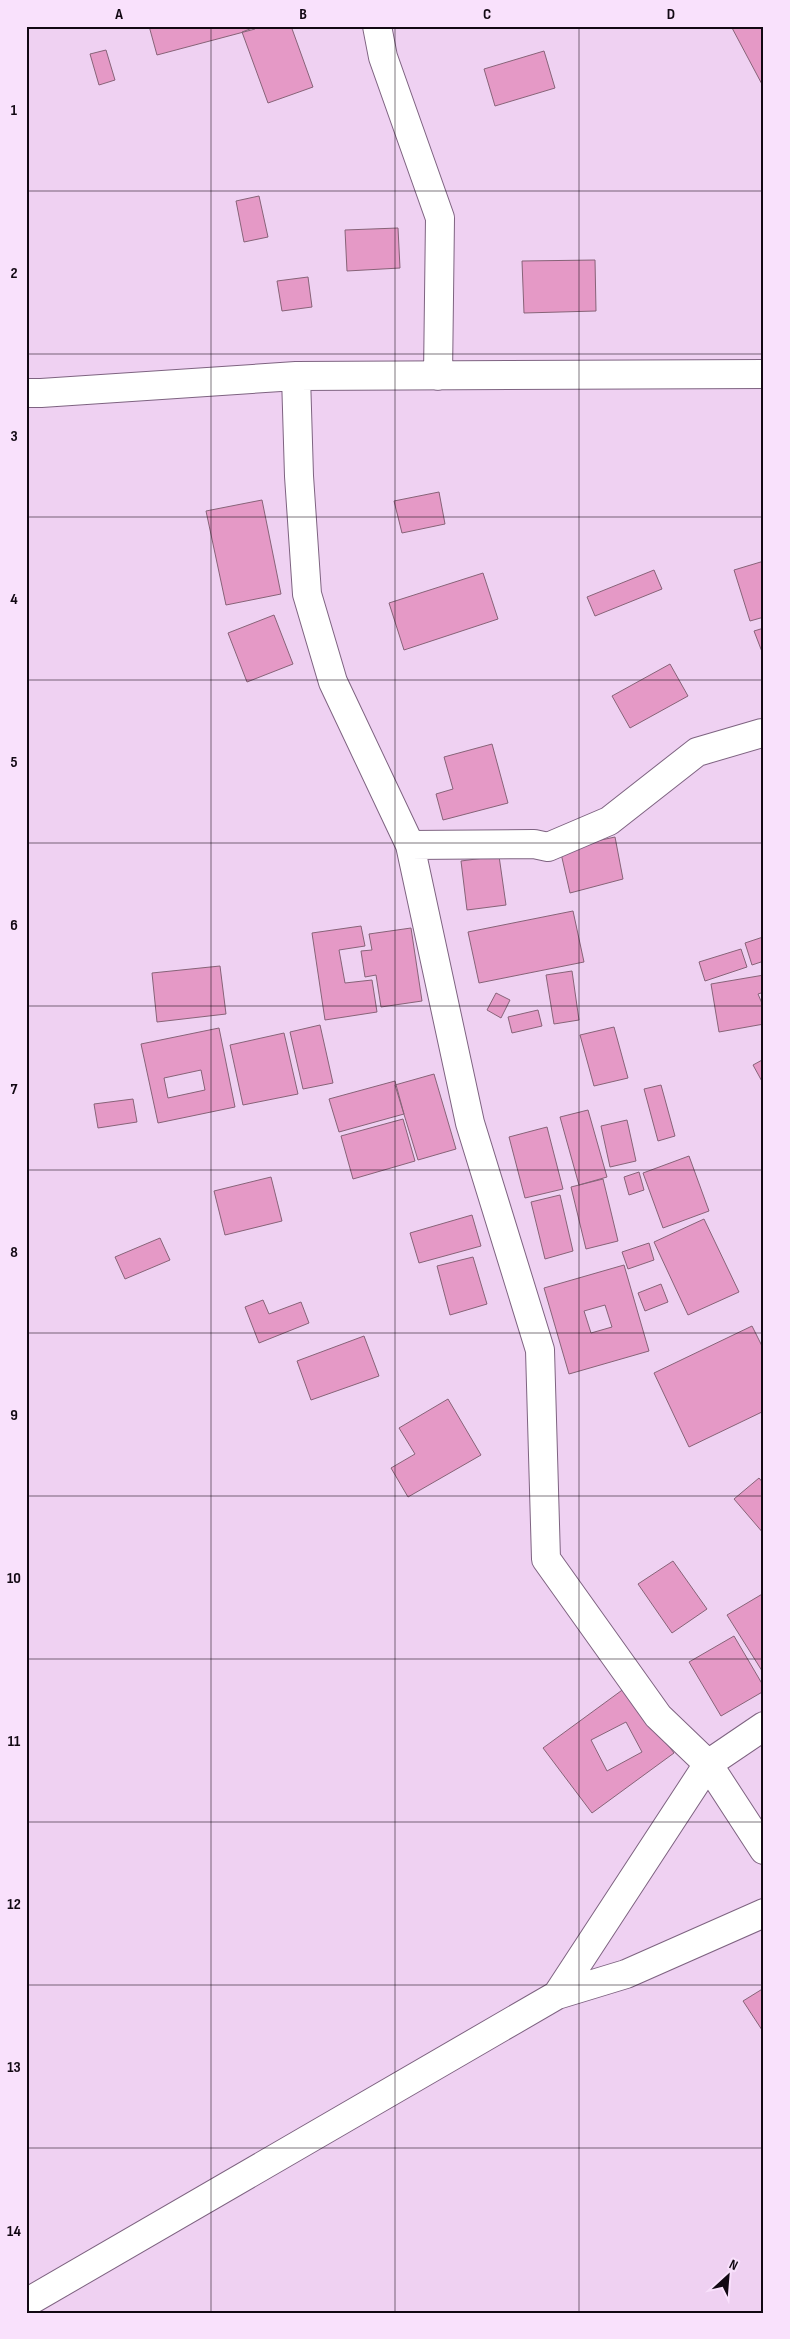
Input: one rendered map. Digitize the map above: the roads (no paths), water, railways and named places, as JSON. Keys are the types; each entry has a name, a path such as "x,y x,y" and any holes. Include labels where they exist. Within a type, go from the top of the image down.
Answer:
{"street":[{"path":"377,26 383,57 440,218 438,376"},
{"path":"26,392 41,393 296,376 764,374"},
{"path":"296,376 299,476 307,594 333,682 410,845 470,1123 540,1350 546,1559 658,1716 708,1764 764,1850"},
{"path":"410,845 534,844 548,847 609,821 697,752 762,733"},
{"path":"556,1995 708,1764 764,1726"},
{"path":"26,2303 556,1995 626,1974 764,1913"}]}
